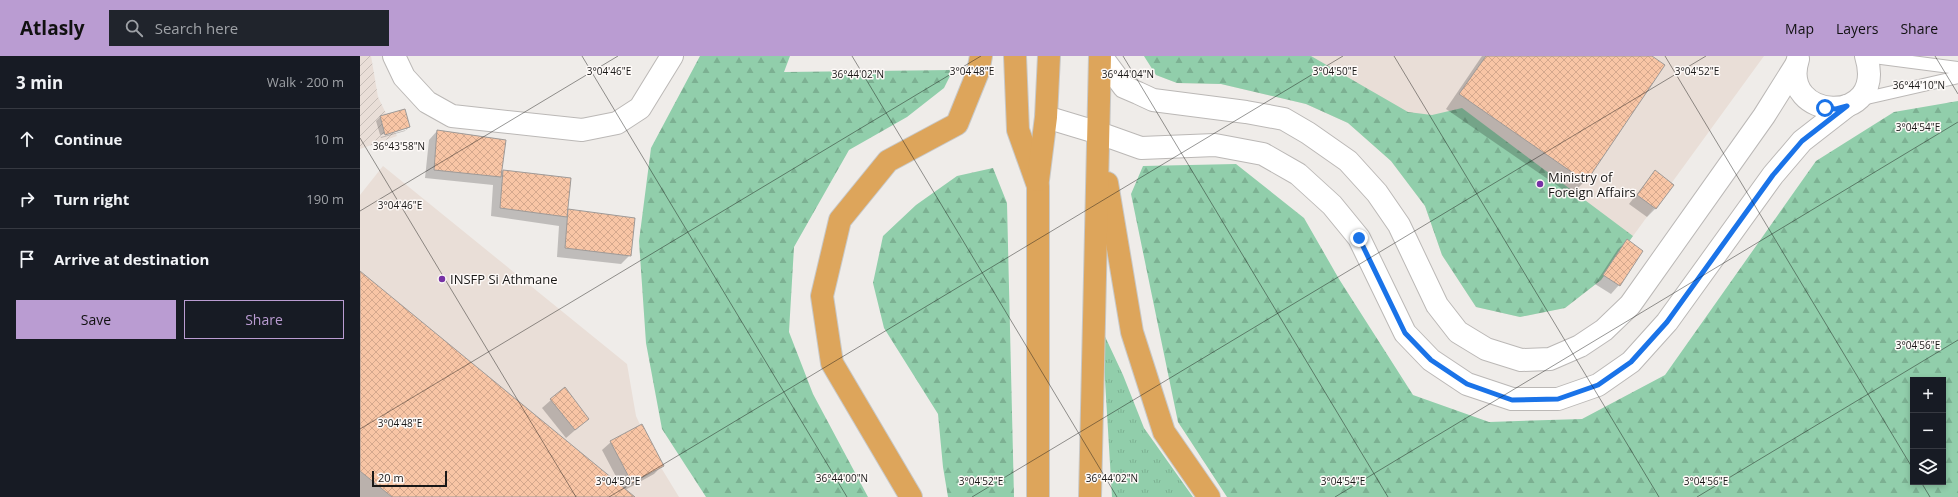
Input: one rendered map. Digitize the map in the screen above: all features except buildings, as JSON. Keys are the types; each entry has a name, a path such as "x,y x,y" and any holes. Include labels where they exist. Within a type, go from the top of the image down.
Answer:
{"highway":[{"path":"911,497 832,362 822,296 840,220 888,161 957,124 978,72 981,56"},
{"path":"1015,56 1018,130 1038,186"},
{"path":"1038,497 1038,186 1046,117 1049,56"},
{"path":"1090,497 1101,56"},
{"path":"1099,132 1132,332 1164,432 1208,497"}],"street":[{"path":"394,56 404,77 427,102 452,116 582,130 617,123 640,108 672,56"},
{"path":"1101,56 1124,87 1138,94 1153,100 1246,112 1284,119 1308,133 1348,161 1377,193 1399,225 1437,305 1458,332 1486,350 1521,360 1550,358 1580,346 1604,330 1630,305 1764,116 1798,60"},
{"path":"1046,117 1099,132 1141,148 1215,145 1263,154 1298,174 1332,204 1359,238 1405,333 1431,360 1467,384 1512,400 1558,399 1598,385 1631,362 1667,322 1773,175 1802,141 1852,103 1865,91 1869,80 1870,68 1866,56"},
{"path":"1798,60 1799,87 1814,104 1825,108 1836,109 1852,103"}],"lane":[{"path":"1866,56 1958,68"},
{"path":"1852,103 1958,77"}],"shaded area":[{"path":"360,56 371,56 378,97 397,136 360,149"},
{"name":"Ministry of Foreign Affairs","path":"1144,56 1764,56 1601,280 1565,308 1520,317 1476,307 1442,255 1425,206 1391,161 1348,123 1306,104 1221,84 1177,83 1156,75"},
{"name":"INSFP Si Athmane","path":"383,166 627,364 636,416 657,461 679,497 360,497 360,195"}],"green space":[{"path":"700,56 790,56 784,72 953,70 944,88 907,117 849,150 794,247 789,332 813,394 868,497 706,497 662,429 646,343 639,241 651,148"},
{"path":"1144,56 1311,56 1408,112 1432,115 1462,108 1633,236 1601,280 1565,308 1520,317 1476,307 1442,255 1425,206 1391,161 1348,123 1306,104 1221,84 1177,83 1156,75"},
{"path":"1958,101 1958,497 1227,497 1178,422 1131,194 1143,166 1236,164 1304,218 1339,279 1413,395 1489,422 1582,419 1665,375 1816,161 1894,112"},
{"path":"993,168 1007,203 1014,497 948,497 943,467 938,414 884,328 873,283 883,236 916,205 957,176"},
{"path":"1102,330 1123,375 1144,428 1193,497 1112,497"}],"place":[{"name":"Ministry of Foreign Affairs","path":"1540,184"},
{"name":"INSFP Si Athmane","path":"442,279"}],"route":[{"path":"1359,238 1405,333 1431,360 1467,384 1512,400 1558,399 1598,385 1631,362 1667,322 1773,175 1802,141 1847,106 1836,109 1825,108"}]}
